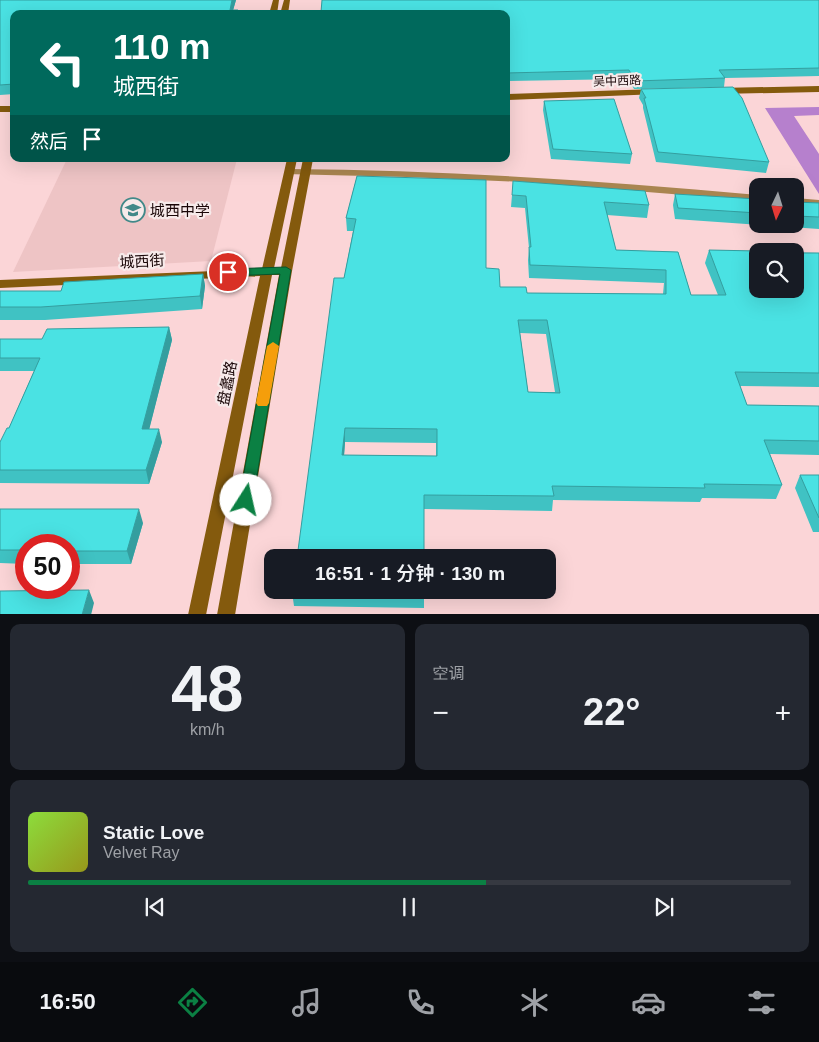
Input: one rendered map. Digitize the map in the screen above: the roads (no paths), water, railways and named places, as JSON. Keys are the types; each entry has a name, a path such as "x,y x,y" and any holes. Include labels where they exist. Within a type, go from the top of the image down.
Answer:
{"main road":[{"path":"819,84 710,88 819,89"},
{"name":"吴中西路","path":"510,91 666,89 510,97"},
{"name":"盘蠡路","path":"197,614 267,271 291,165"},
{"path":"226,614 286,270 307,165"},
{"name":"城西街","path":"0,284 286,270"}],"street":[{"path":"291,165 543,181 749,197"},
{"path":"804,202 818,203"}],"place":[{"name":"城西中学","path":"133,210"}]}
